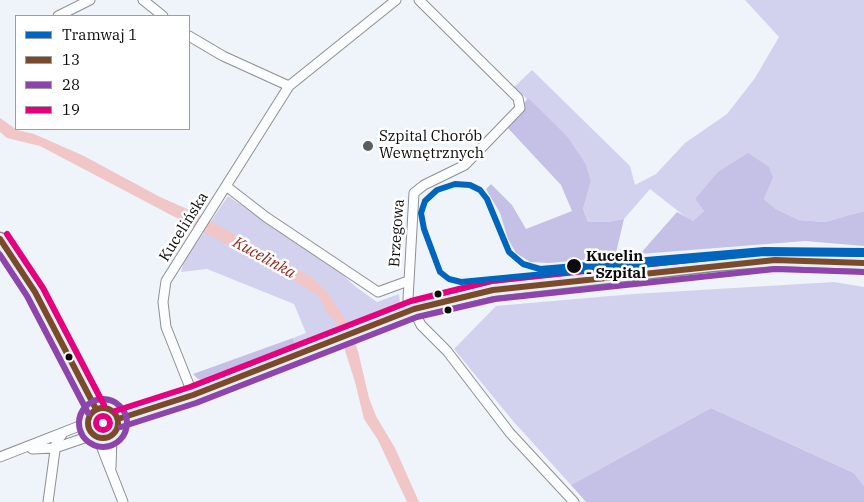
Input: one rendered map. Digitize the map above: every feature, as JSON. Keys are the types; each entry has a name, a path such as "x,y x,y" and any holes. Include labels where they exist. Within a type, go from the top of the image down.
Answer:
{"street":[{"path":"60,15 90,0"},
{"path":"143,0 162,15"},
{"name":"Kucelińska","path":"193,395 166,328 163,302 166,281 290,86 396,0"},
{"name":"Brzegowa","path":"419,0 518,98 520,108 465,165 424,184 414,194 408,299 421,325 447,351 510,433 574,502"},
{"path":"190,37 223,56 290,86"},
{"path":"226,186 266,217 378,292 408,280"},
{"path":"0,239 12,254 35,292 96,409"},
{"path":"118,419 193,395 414,309 493,290 712,265 775,260 864,263"},
{"path":"0,457 26,449 87,423 91,414 96,409 108,409 118,419"},
{"path":"112,479 112,436 117,428 118,419"},
{"path":"87,423 96,437 123,502"},
{"path":"48,502 55,448 58,440 64,433"},
{"path":"26,449 55,448 96,437 112,436"}],"shaded area":[{"path":"745,0 864,0 864,211 825,222 799,220 776,209 764,199 773,178 695,199 704,211 692,222 650,189 624,219 607,222 588,222 583,209 591,181 586,164 568,137 514,87 532,70 630,166 635,185 656,174 685,143 727,114 755,78 779,37"},
{"path":"528,98 568,137 586,164 591,181 583,209 588,222 607,222 624,219 615,257 549,263 530,262 516,253 508,239 500,213 486,189 491,184 512,205 526,229 572,211 561,185 506,126"},
{"path":"748,153 769,167 773,178 764,199 776,209 799,220 825,222 864,211 864,246 805,241 640,254 677,212 693,221 704,211 695,199 718,172"},
{"path":"228,196 343,275 377,302 399,294 400,304 295,344 293,338 306,333 294,304 207,269 181,272 184,261"},
{"path":"834,282 864,287 864,486 854,473 711,408 571,485 513,421 454,349 496,306 633,294"},
{"path":"293,338 296,348 206,381 198,379 193,374"},
{"path":"711,408 854,473 864,486 864,502 586,502 571,485"}],"water":[{"name":"Kucelinka","path":"0,118 15,130 34,134 84,156 160,197 194,212 313,278 328,293 347,322 358,351 369,398 376,416 395,448 419,502 407,502 378,440 364,419 355,382 336,322 327,313 318,295 264,264 40,146 7,138 0,132"}],"tram line":[{"name":"1","path":"864,251 764,250 540,269 523,264 509,252 487,199 480,190 470,185 455,184 437,190 425,201 421,213 424,229 440,272 449,279 461,282 764,253 864,254"}],"transit line":[{"name":"19","path":"7,234 43,288 104,405"},
{"name":"13","path":"0,239 35,292 96,409"},
{"name":"19","path":"115,411 190,387 411,301 491,281 774,251 864,254"},
{"name":"28","path":"0,255 27,296 88,413"},
{"name":"13","path":"118,419 193,395 414,309 493,290 775,260 864,263"},
{"name":"28","path":"121,427 196,403 417,317 495,299 775,269 864,272"},
{"name":"28","path":"98,399 108,399 120,406 127,418 127,423 127,428 120,440 108,447 98,447 90,443 83,436 79,428 79,418 83,410 90,403 98,399"},
{"name":"13","path":"103,408 114,412 118,423 114,434 103,438 92,434 88,423 92,412 103,408"},
{"name":"19","path":"103,416 108,418 110,423 108,428 103,430 98,428 96,423 98,418 103,416"}],"place":[{"name":"Szpital Chorób Wewnętrznych","path":"368,146"},
{"name":"Kucelin - Szpital","path":"574,266"}]}
